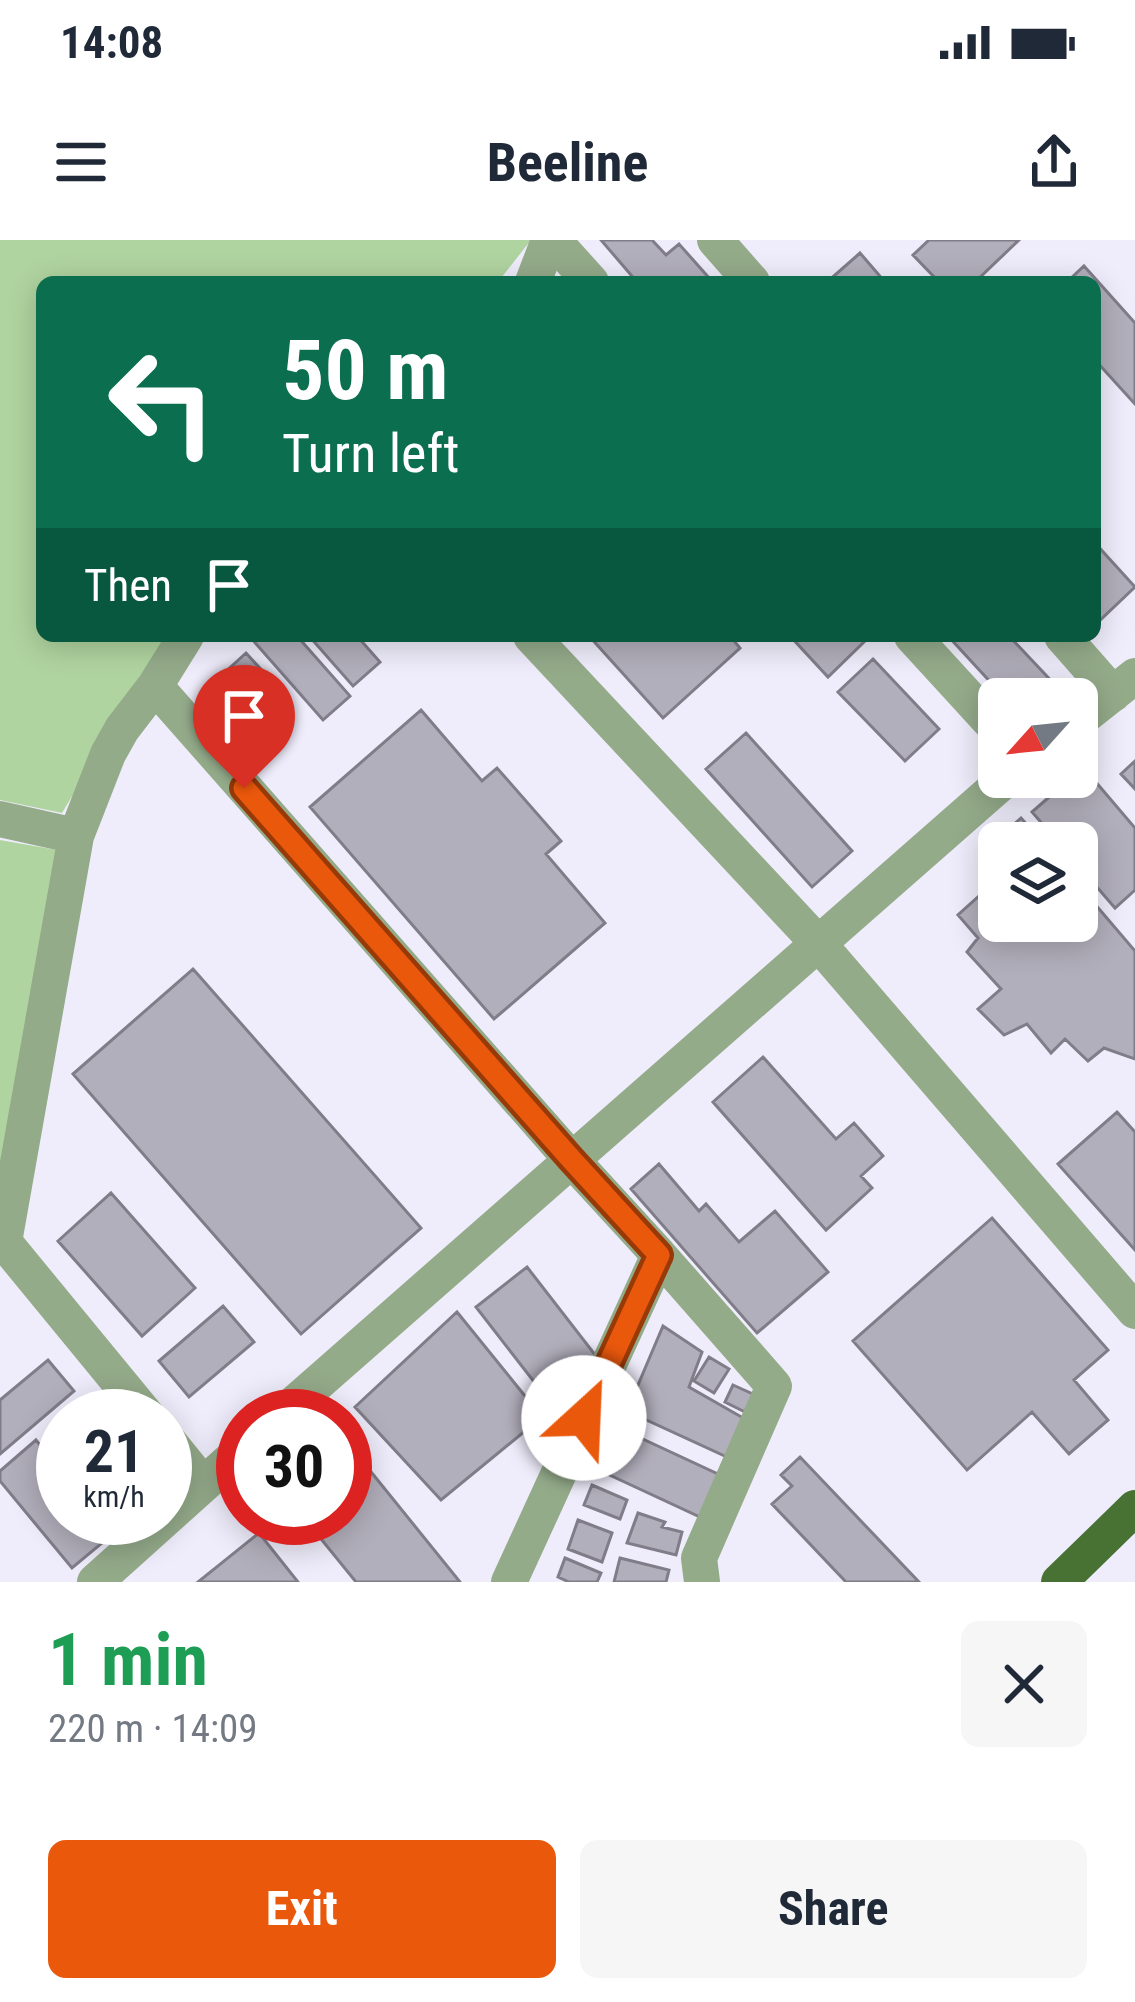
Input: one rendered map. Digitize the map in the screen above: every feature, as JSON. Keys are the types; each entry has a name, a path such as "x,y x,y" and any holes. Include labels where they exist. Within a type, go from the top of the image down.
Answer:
{"main road":[{"path":"1059,1582 1135,1508"}],"street":[{"path":"536,276 551,240 585,276"},
{"path":"715,240 747,276"},
{"path":"124,1389 2,1244 66,834 115,741 182,642"},
{"path":"537,642 818,943 1135,1311"},
{"path":"917,642 978,708"},
{"path":"1070,642 1124,685 1098,705"},
{"path":"155,686 773,1386 699,1558 702,1582"},
{"path":"311,1389 984,798"},
{"path":"0,819 66,834"},
{"path":"509,1582 659,1255"},
{"path":"192,1470 203,1484"},
{"path":"95,1582 216,1473"}],"green space":[{"path":"0,240 531,240 503,276 36,276 36,642 165,642 62,813 0,800"},
{"path":"0,840 63,851 0,1189"}],"building":[{"path":"601,240 652,240 666,255 679,244 707,276 632,276"},
{"path":"929,240 1019,240 981,276 933,276 913,255"},
{"path":"860,253 880,276 834,276"},
{"path":"1084,266 1093,276 1073,276"},
{"path":"1101,285 1135,323 1135,404 1101,367"},
{"path":"1101,550 1135,587 1101,619"},
{"path":"254,642 302,642 350,696 323,720"},
{"path":"314,642 362,642 380,662 353,686"},
{"path":"594,642 735,642 740,648 663,718"},
{"path":"796,642 864,642 828,677"},
{"path":"954,642 1015,642 1049,678 987,678"},
{"path":"246,653 290,701 266,723 223,674"},
{"path":"873,659 939,729 905,761 838,692"},
{"path":"421,710 482,781 497,768 561,841 546,854 605,923 494,1019 310,807"},
{"path":"746,733 852,851 812,887 706,769"},
{"path":"1135,761 1135,789 1121,774"},
{"path":"1098,785 1135,828 1135,890 1115,908 1098,888 1098,822 1041,822 1032,812 1048,798 1098,798"},
{"path":"978,897 978,938 958,915"},
{"path":"1098,908 1135,951 1135,1059 1104,1048 1088,1061 1065,1039 1051,1053 1027,1024 1004,1035 978,1009 1001,989 967,952 978,938 978,942 1098,942"},
{"path":"193,969 421,1228 301,1334 73,1074"},
{"path":"763,1057 836,1139 854,1123 883,1156 861,1176 872,1188 826,1230 713,1102"},
{"path":"1117,1112 1135,1132 1135,1250 1058,1164"},
{"path":"659,1164 699,1211 706,1204 739,1242 775,1211 828,1272 757,1333 631,1189"},
{"path":"111,1193 195,1288 142,1336 58,1241"},
{"path":"992,1218 1108,1350 1074,1380 1108,1420 1069,1454 1032,1412 967,1470 853,1341"},
{"path":"527,1267 596,1356 545,1396 476,1307"},
{"path":"223,1306 254,1342 192,1394 192,1389 182,1389 159,1361"},
{"path":"457,1312 542,1417 441,1500 372,1425 372,1391"},
{"path":"663,1326 702,1352 689,1387 745,1419 727,1457 627,1411"},
{"path":"709,1357 729,1369 714,1393 694,1381"},
{"path":"48,1360 72,1389 36,1389 36,1423 0,1454 0,1400"},
{"path":"733,1385 755,1395 747,1413 725,1402"},
{"path":"632,1434 720,1475 700,1517 601,1471 609,1451 621,1456"},
{"path":"36,1440 36,1524 0,1481 0,1471"},
{"path":"800,1457 919,1582 846,1582 772,1504 792,1486 781,1475"},
{"path":"372,1473 460,1582 356,1582 326,1545 372,1545"},
{"path":"592,1485 627,1500 620,1519 584,1505"},
{"path":"638,1513 682,1532 676,1555 627,1543"},
{"path":"578,1520 612,1533 602,1562 568,1549"},
{"path":"53,1545 100,1545 72,1568"},
{"path":"244,1545 269,1545 298,1582 198,1582"},
{"path":"565,1558 601,1573 597,1582 558,1577"},
{"path":"620,1558 669,1570 666,1582 614,1582"}],"route":[{"path":"244,788 659,1255 584,1418"}]}
